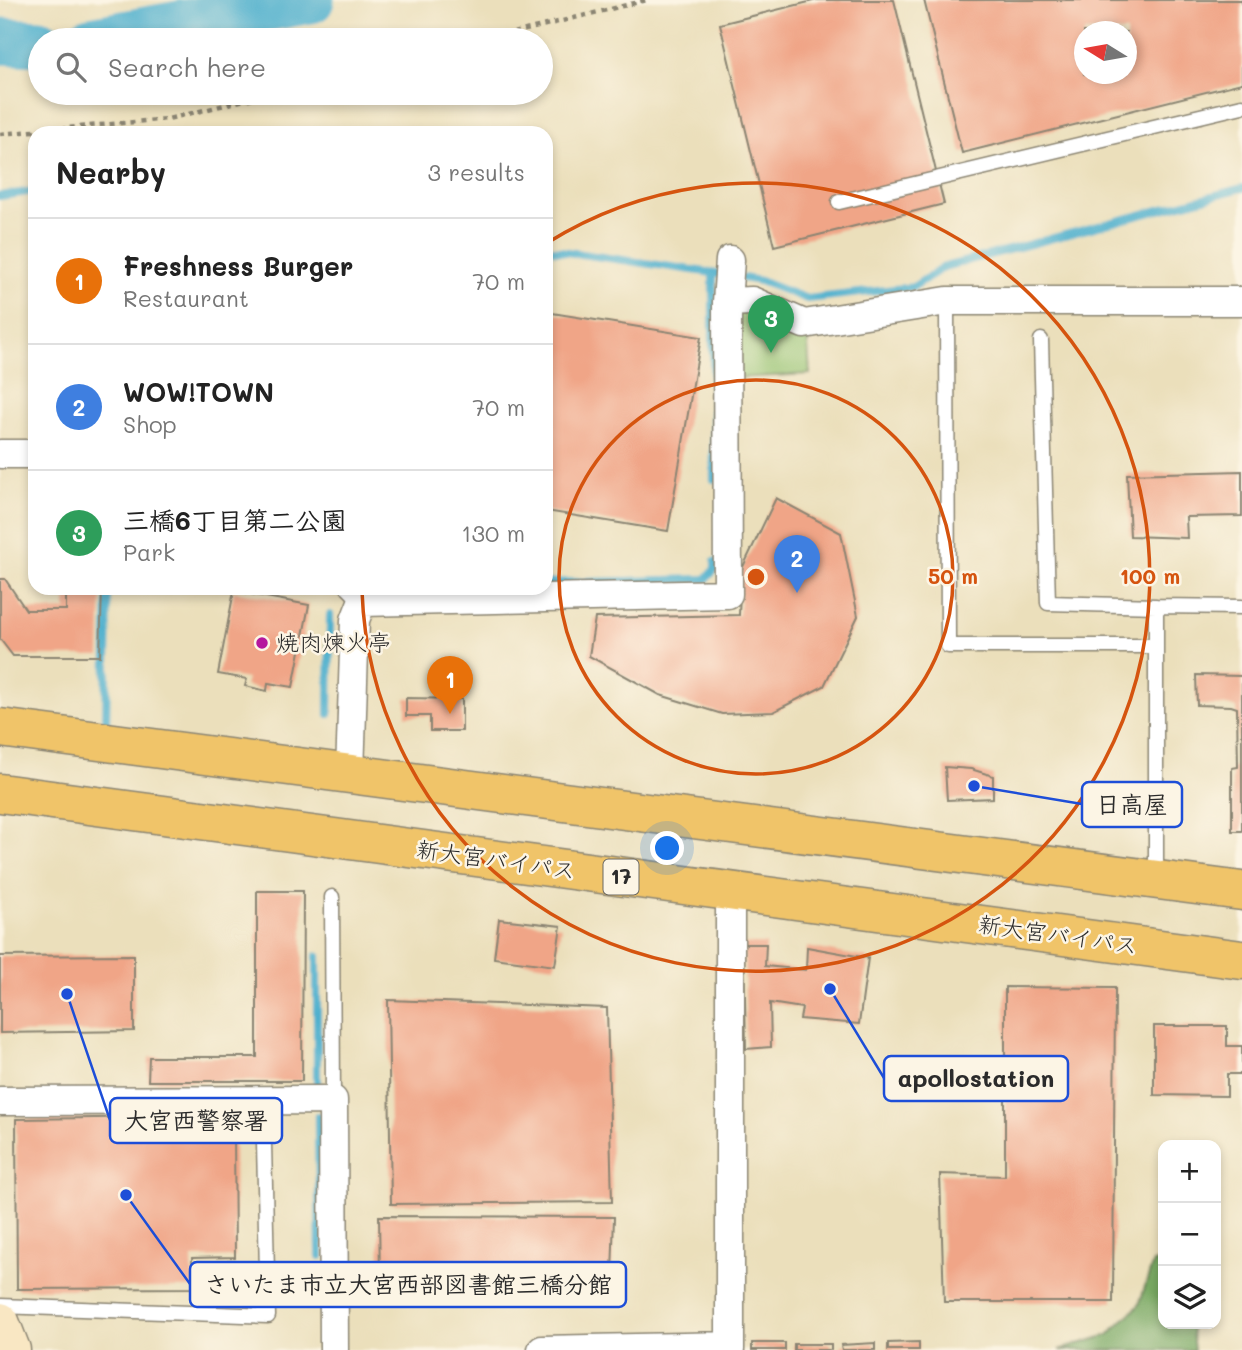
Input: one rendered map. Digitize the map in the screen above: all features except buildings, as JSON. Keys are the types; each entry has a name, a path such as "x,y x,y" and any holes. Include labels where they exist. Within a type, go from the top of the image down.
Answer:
{"highway":[{"path":"0,728 1242,891"},
{"name":"新大宮バイパス","path":"0,793 1242,960"}],"street":[{"path":"553,594 728,594 727,302 730,260"},
{"path":"727,302 752,302 804,324 947,301 1242,301"},
{"path":"0,454 28,454"},
{"path":"351,774 355,595"},
{"path":"542,1350 730,1348 730,891"},
{"path":"0,1101 333,1100 334,1350"}],"lane":[{"path":"839,202 1242,106"},
{"path":"947,301 948,646 1156,646"},
{"path":"1041,340 1048,603 1242,607"},
{"path":"1156,606 1157,880"},
{"path":"332,897 333,1100"},
{"path":"3,1327 268,1316 263,1100"}],"path":[{"path":"534,28 647,0"},
{"path":"90,126 168,119 225,105"},
{"path":"0,134 28,132"}],"green space":[{"path":"733,307 807,332 810,374 734,378"},
{"path":"1153,1262 1158,1262 1158,1329 1192,1329 1194,1350 1059,1350 1108,1335 1139,1305"}],"waterway":[{"path":"156,28 311,0"},
{"path":"0,41 28,42"},
{"path":"714,479 713,273 760,281 807,299 913,287 944,267 1242,188"},
{"path":"0,196 28,192"},
{"path":"553,250 713,273"},
{"path":"553,583 706,579 715,569 715,562"},
{"path":"106,732 108,595"},
{"path":"329,714 330,615"},
{"path":"317,956 317,1084"},
{"path":"318,1116 320,1256"}],"place":[{"name":"三橋6丁目第二公園","path":"771,353"},
{"name":"WOW!TOWN","path":"797,593"},
{"name":"焼肉煉火亭","path":"262,643"},
{"name":"Freshness Burger","path":"450,714"},
{"name":"日高屋","path":"974,786"},
{"name":"apollostation","path":"830,989"},
{"name":"大宮西警察署","path":"67,994"},
{"name":"さいたま市立大宮西部図書館三橋分館","path":"126,1195"}]}
